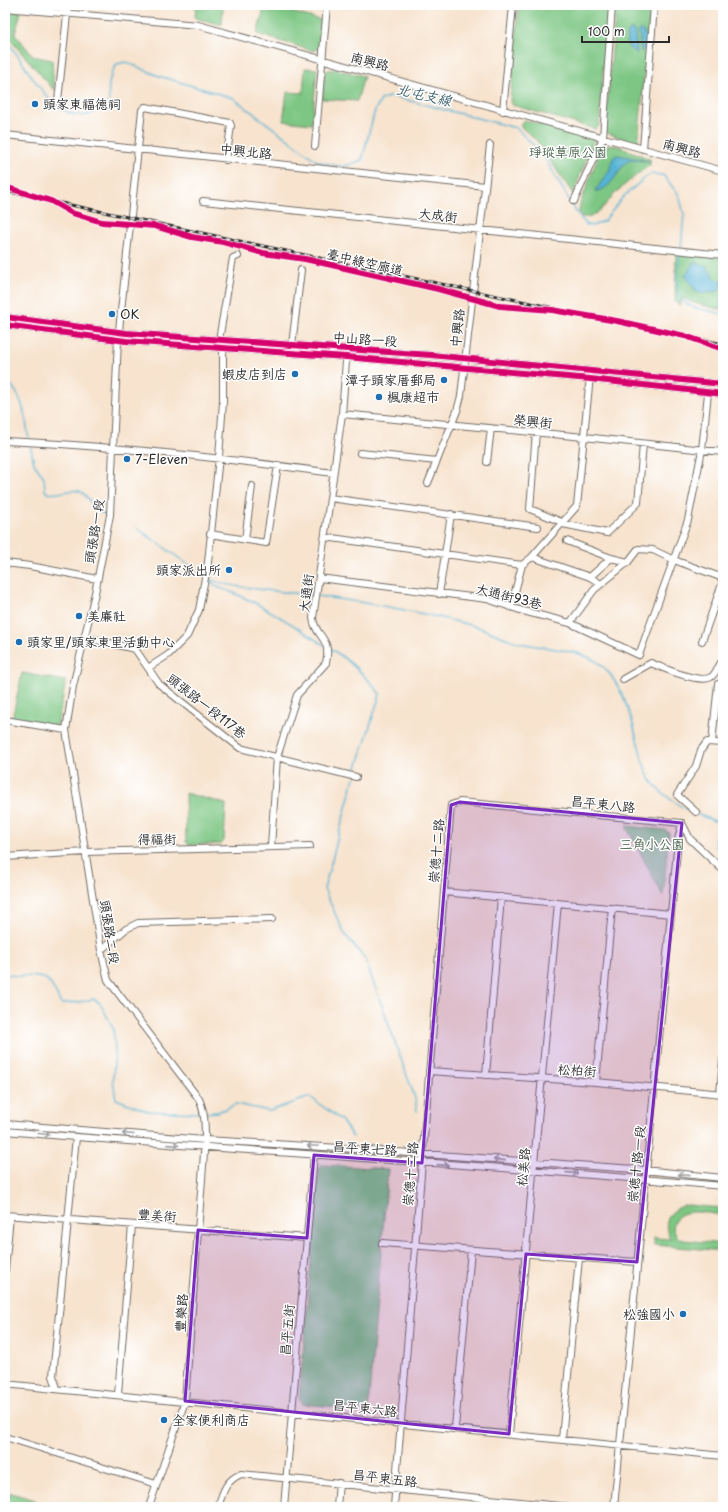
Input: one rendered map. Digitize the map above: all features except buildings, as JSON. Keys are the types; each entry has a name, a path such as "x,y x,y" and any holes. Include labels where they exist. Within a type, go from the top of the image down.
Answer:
{"main road":[{"name":"中山路一段","path":"5,317 119,332 465,358 723,384"},
{"name":"中山路一段","path":"5,325 118,340 346,357 464,369 590,379 723,394"}],"street":[{"path":"58,101 68,5"},
{"path":"315,146 327,5"},
{"path":"503,111 513,5"},
{"path":"574,201 603,138 612,5"},
{"path":"643,149 654,5"},
{"name":"南興路","path":"5,8 198,25 322,60 385,75 503,111 723,171"},
{"name":"頭張路一段","path":"66,730 68,710 110,515 118,340 137,150 143,108 230,123 231,126 226,160"},
{"name":"中興北路","path":"5,135 226,160 484,186"},
{"name":"中興路","path":"428,483 452,425 461,396 484,186 490,145"},
{"name":"大成街","path":"204,201 669,248 723,255"},
{"path":"219,340 233,258 238,256"},
{"path":"292,345 301,270"},
{"name":"大通街","path":"271,847 277,757 297,695 326,663 327,645 316,628 313,618 342,414 347,348"},
{"path":"148,668 168,655 187,636 199,610 208,553 219,457 223,402 223,349"},
{"path":"511,607 522,565 532,557 563,524 577,506 590,370"},
{"path":"674,560 688,520 702,450 708,393"},
{"name":"榮興街","path":"342,414 536,432 723,452"},
{"path":"487,462 491,428"},
{"path":"536,432 530,509 563,524 607,533 638,503 642,444"},
{"path":"5,441 114,447 219,457 333,472"},
{"path":"360,453 437,461"},
{"path":"210,534 266,543 278,465"},
{"path":"246,540 252,486"},
{"path":"330,498 451,514 538,528"},
{"path":"439,594 451,514"},
{"path":"325,537 522,565"},
{"path":"567,541 611,558 628,562"},
{"path":"570,623 586,599 601,584 628,562 638,549 653,550 674,560 723,578"},
{"path":"532,557 590,577 601,584"},
{"path":"590,577 611,558"},
{"name":"大通街93巷","path":"319,578 487,600 570,623 638,655 659,596 674,560"},
{"path":"5,563 30,566 97,579"},
{"path":"702,641 723,581"},
{"name":"頭張路一段117巷","path":"84,637 135,649 141,655 148,668 160,684 240,748 356,777"},
{"path":"623,679 651,663 677,673 705,679 712,677 723,660"},
{"path":"712,742 718,684"},
{"path":"5,720 66,730"},
{"name":"頭張路二段","path":"66,730 101,950 108,980 195,1094 203,1108 205,1140"},
{"path":"696,812 677,795 696,766 701,750 707,742 723,743"},
{"name":"昌平東八路","path":"460,802 682,823"},
{"name":"崇德十二路","path":"394,1507 451,805 460,802"},
{"path":"682,823 690,839 723,870"},
{"name":"崇德十路一段","path":"614,1507 678,840 682,823"},
{"name":"得福街","path":"5,857 86,852 310,846"},
{"path":"444,892 671,914"},
{"path":"486,1076 501,897"},
{"name":"松美路","path":"509,1434 558,903"},
{"path":"596,1082 612,908"},
{"path":"101,950 126,929 138,922 272,919"},
{"path":"721,1094 723,1060"},
{"name":"松柏街","path":"429,1071 486,1076 596,1082 721,1094"},
{"name":"昌平東七路","path":"5,1124 205,1140 340,1148 647,1171 723,1178"},
{"name":"昌平東七路","path":"5,1131 204,1147 534,1170 723,1186"},
{"path":"57,1388 53,1376 76,1137"},
{"name":"豐樂路","path":"149,1507 185,1401 205,1140"},
{"name":"昌平五街","path":"284,1507 314,1155"},
{"path":"5,1270 8,1216"},
{"name":"豐美街","path":"8,1216 307,1238"},
{"path":"118,1394 132,1225"},
{"path":"382,1243 637,1262"},
{"path":"455,1428 471,1250"},
{"path":"562,1439 579,1258"},
{"name":"昌平東六路","path":"5,1384 118,1394 723,1456"},
{"path":"5,1437 156,1484"},
{"name":"昌平東五路","path":"218,1507 225,1485 232,1478 241,1474 339,1483 395,1491 508,1500 570,1507"},
{"path":"337,1507 339,1483"},
{"path":"507,1507 508,1500"}],"highlighted area":[{"path":"460,802 682,823 637,1262 526,1254 509,1434 185,1401 198,1230 307,1238 314,1155 422,1163 451,805"}],"green space":[{"path":"196,5 223,5 222,25 195,18"},
{"path":"265,5 321,20 319,48 313,51 257,34"},
{"path":"519,5 608,5 599,126 595,129 512,105 510,102"},
{"path":"616,5 651,5 638,142 632,142 605,132"},
{"path":"5,11 21,12 15,34 33,56 52,60 54,90 5,34"},
{"path":"305,68 317,69 312,124 283,121 287,92 303,93"},
{"path":"335,69 364,76 357,101 322,99 325,71"},
{"name":"琤瑽草原公園","path":"524,120 594,139 573,194 537,141 520,126"},
{"path":"608,144 621,147 650,159 650,165 616,192 599,211 589,216 582,217 579,212 580,204 602,146 607,147"},
{"path":"676,252 723,258 723,310 693,303 683,298 679,306 675,301"},
{"path":"22,673 66,681 57,727 12,719"},
{"path":"185,793 226,804 224,841 220,844 189,845 186,842"},
{"name":"三角小公園","path":"626,826 665,830 669,833 663,896"},
{"path":"323,1165 388,1169 368,1410 302,1404 299,1400 319,1168"},
{"path":"688,1205 723,1208 723,1215 693,1212 685,1213 679,1216 675,1221 673,1228 678,1238 683,1240 723,1244 723,1251 654,1245 654,1238 671,1239 666,1228 669,1217 676,1209"},
{"path":"5,1491 35,1500 34,1507 5,1507"}],"water":[{"path":"631,29 635,32 637,53 630,49 626,39"},
{"path":"641,29 647,41 644,50 641,52 639,31"},
{"path":"617,155 650,161 629,160 610,184 601,190 595,191 609,171 613,158"},
{"path":"694,262 707,266 708,270 713,273 714,278 722,281 722,286 716,292 710,291 705,294 696,291 685,276"}],"waterway":[{"name":"北屯支線","path":"5,39 30,75 50,100 62,109 74,115 87,115 96,112 109,103 109,87 112,73 117,64 126,62 159,76 233,98 317,161 342,167 362,160 375,110 381,100 391,96 516,128 542,153 578,215 587,225 592,226 604,221 623,197 646,177 651,174 663,175 679,195 684,214 681,248"},
{"name":"北屯支線","path":"680,252 677,282 680,296 684,302 698,309 723,314"},
{"path":"5,378 20,399 25,414 29,440"},
{"path":"30,444 34,464 44,477 45,490 47,493 55,494 71,490 82,492 96,510 100,513 108,515"},
{"path":"137,528 204,576"},
{"path":"207,578 241,587 313,595"},
{"path":"210,580 216,587 243,597 267,609 324,645"},
{"path":"317,596 435,616 487,630 505,638 525,644 570,651 592,659 609,673 626,703 632,720 643,764 650,779 657,788 669,798 692,812"},
{"path":"329,648 356,668 380,694 355,774"},
{"path":"354,778 324,889 344,933 365,959 415,1098 417,1111"},
{"path":"697,814 717,822 720,830 715,838 716,847 723,850"},
{"path":"5,974 38,977 47,980 61,1004 93,999 100,1003 113,1028 115,1049 113,1081 116,1099 147,1111 201,1113"},
{"path":"204,1113 218,1112 236,1104 269,1111 310,1097 341,1120 353,1137"}],"railway":[{"path":"5,191 723,344"}],"cycle path":[{"name":"臺中綠空廊道","path":"5,187 51,201 72,213 102,222 155,226 192,237 223,242 263,253 305,259 438,289 500,306 552,310 617,321 685,336 723,349"},
{"path":"5,317 126,333 431,355 723,384"},
{"path":"5,325 126,341 346,357 590,379 723,394"}],"place":[{"name":"頭家東福德祠","path":"35,104"},
{"name":"OK","path":"112,314"},
{"name":"蝦皮店到店","path":"295,374"},
{"name":"潭子頭家厝郵局","path":"444,380"},
{"name":"楓康超市","path":"379,397"},
{"name":"7-Eleven","path":"127,459"},
{"name":"頭家派出所","path":"229,570"},
{"name":"美廉社","path":"79,616"},
{"name":"頭家里/頭家東里活動中心","path":"19,642"},
{"name":"松強國小","path":"683,1314"},
{"name":"全家便利商店","path":"164,1420"}]}
